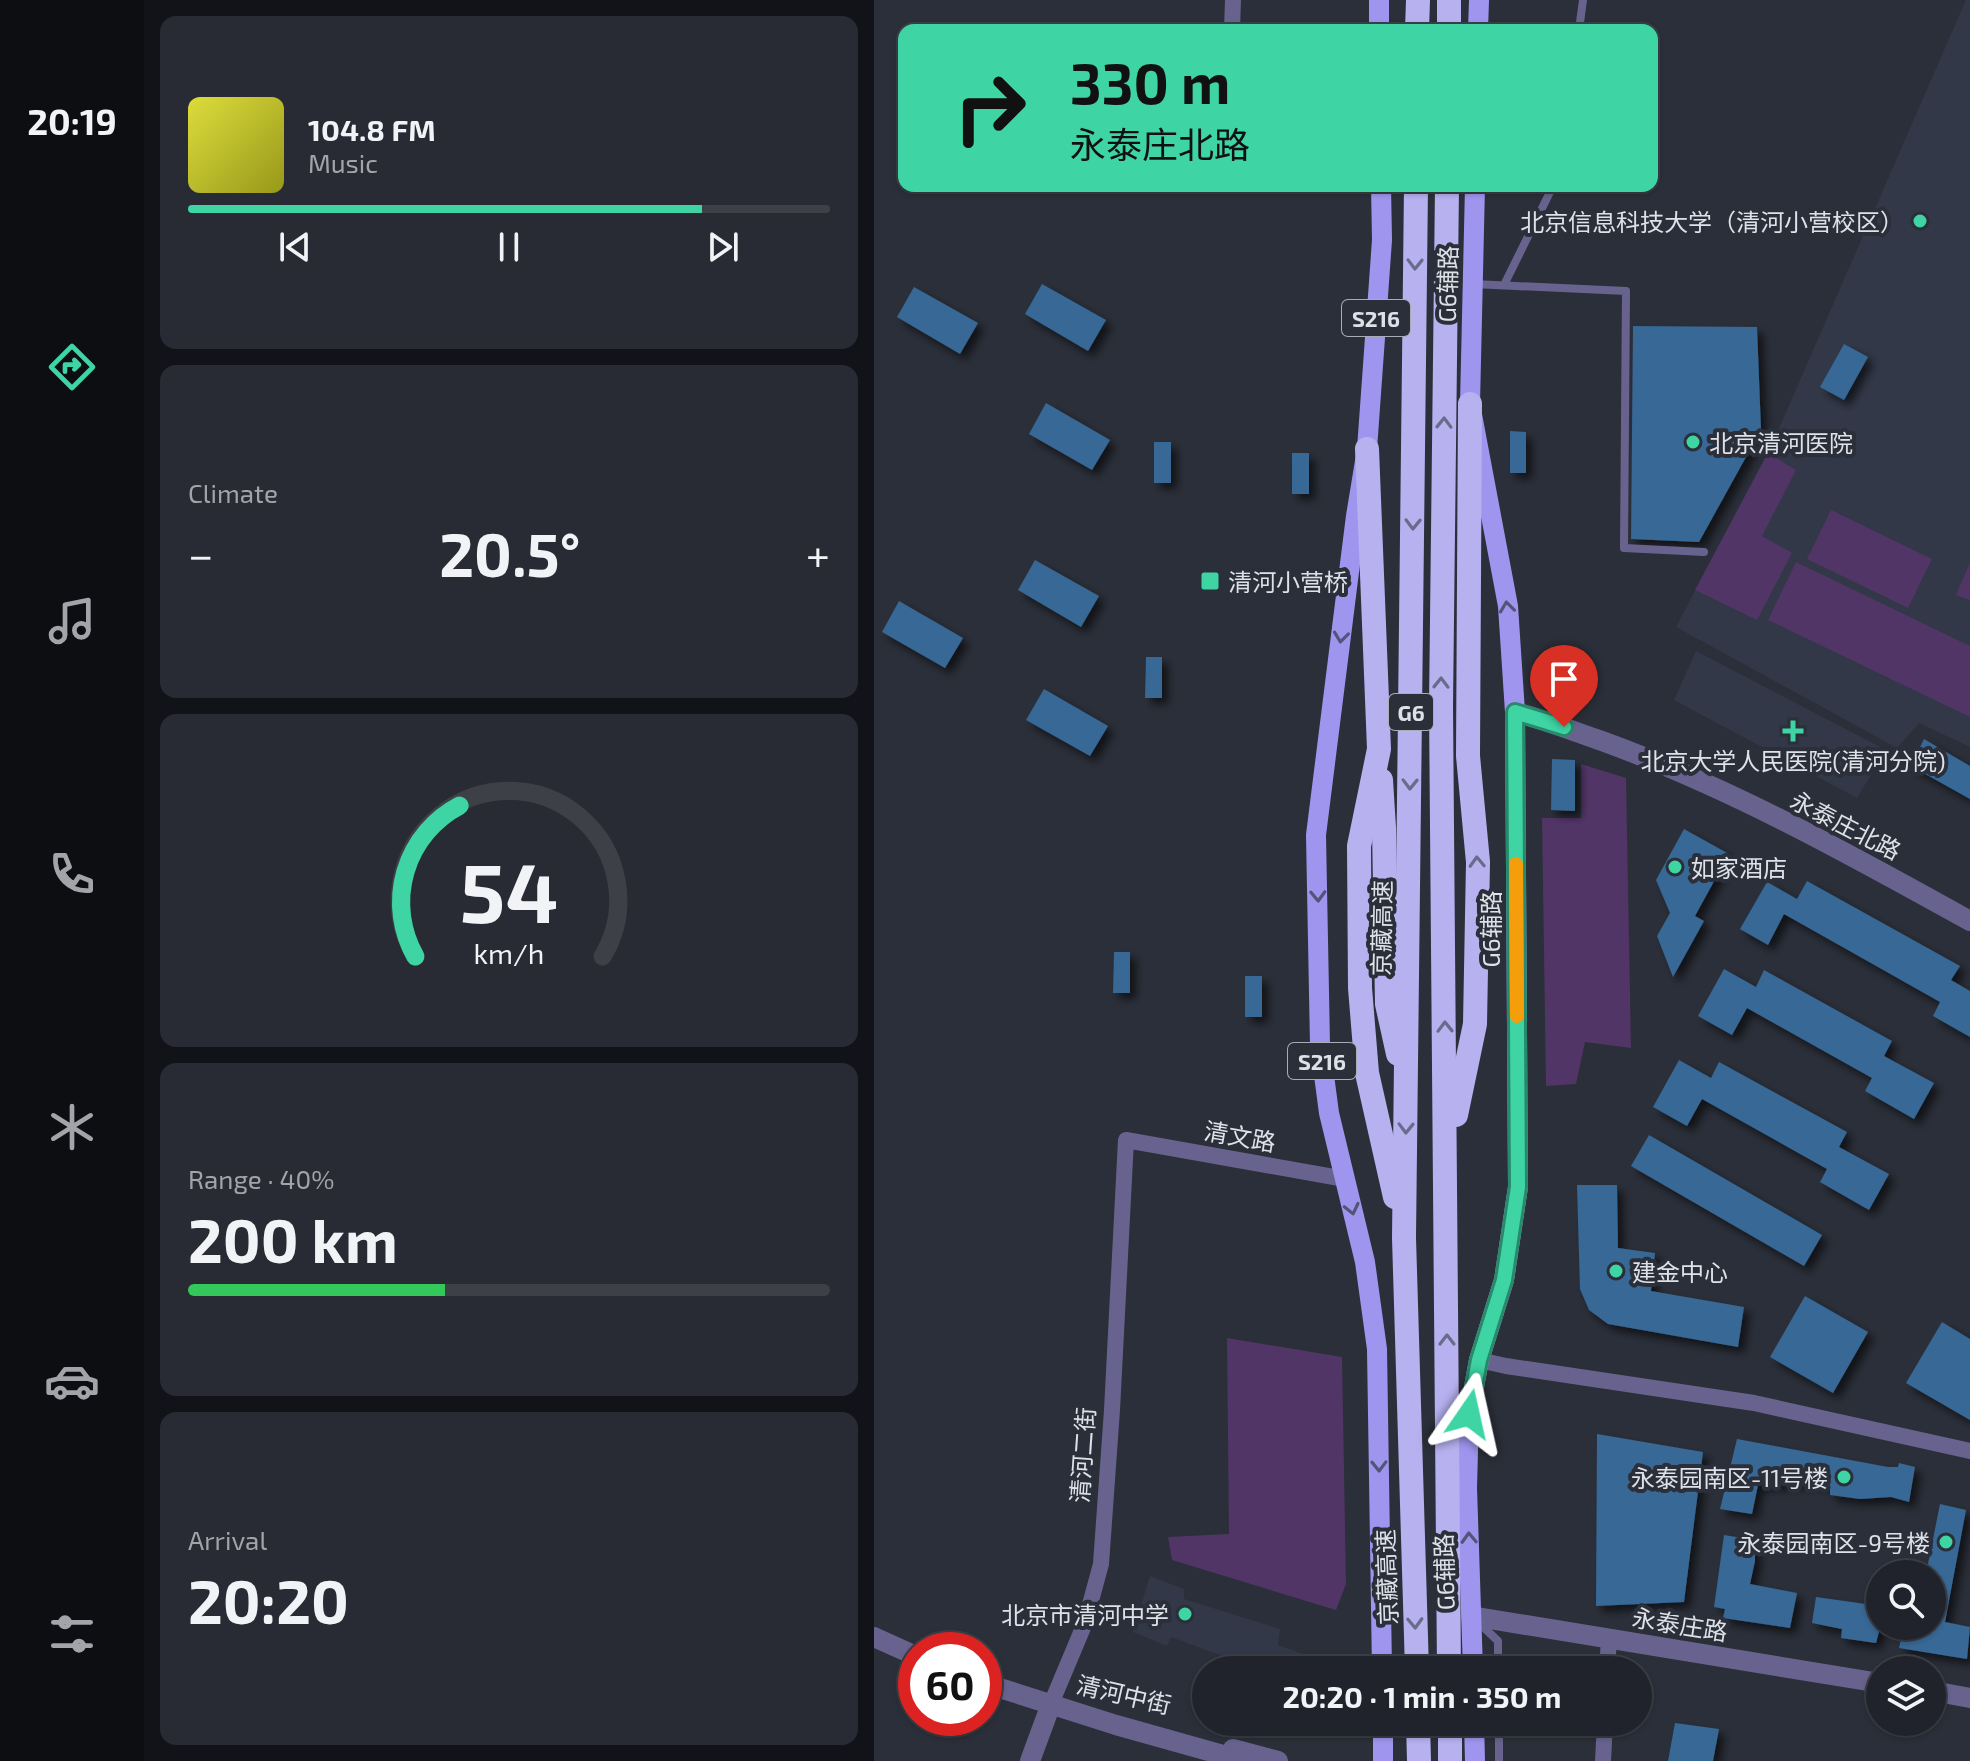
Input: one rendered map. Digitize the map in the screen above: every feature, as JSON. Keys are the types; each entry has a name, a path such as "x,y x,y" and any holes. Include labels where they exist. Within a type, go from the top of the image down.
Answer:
{"highway":[{"path":"1417,24 1418,0"},
{"path":"1449,0 1449,24"},
{"name":"京藏高速","path":"1416,192 1404,1238 1417,1656"},
{"name":"G6","path":"1447,192 1441,706 1449,1656"},
{"path":"1446,1161 1475,1024 1478,862 1468,756 1470,404"},
{"path":"1367,449 1384,828 1387,1004 1406,1096"},
{"path":"1379,749 1359,846 1360,988 1367,1073 1404,1238"}],"main road":[{"path":"1379,0 1379,24"},
{"path":"1478,24 1479,0"},
{"name":"S216","path":"1381,192 1382,240 1367,449 1316,835 1320,1045 1329,1113 1365,1262 1377,1349 1382,1656"},
{"name":"G6辅路","path":"1472,1656 1466,1442 1479,1360 1504,1280 1518,1187 1515,712 1508,606 1470,404 1475,192"},
{"path":"1383,1736 1383,1761"},
{"path":"1474,1736 1475,1761"}],"street":[{"path":"1232,24 1233,0"},
{"name":"永泰庄北路","path":"1515,712 1667,764 1836,847 1970,921"},
{"name":"清文路","path":"1126,1140 1345,1179"},
{"name":"清河二街","path":"1030,1761 1085,1623 1101,1564 1126,1140"},
{"path":"1479,1360 1754,1403 1970,1451"},
{"name":"永泰庄路","path":"1471,1616 1866,1681"},
{"path":"874,1637 898,1648"},
{"path":"1608,1656 1609,1639"},
{"name":"清河中街","path":"1002,1689 1244,1761"},
{"path":"1946,1694 1970,1698"},
{"name":"清河中街","path":"1051,1704 1118,1717 1278,1761"},
{"path":"1603,1761 1604,1736"}],"lane":[{"path":"1580,24 1583,0"},
{"path":"1504,285 1550,192"},
{"path":"1473,284 1626,291 1624,548 1704,552"},
{"path":"1471,1616 1498,1641 1498,1656"},
{"path":"1499,1736 1499,1761"}],"shaded area":[{"name":"北京信息科技大学（清河小营校区）","path":"1966,0 1970,0 1970,747 1919,723 1897,748 1676,627 1773,442"},
{"path":"1768,453 1796,470 1762,536 1792,553 1757,620 1695,590"},
{"path":"1831,510 1932,559 1908,608 1807,559"},
{"path":"1796,562 1970,646 1970,717 1768,620"},
{"path":"1970,563 1970,600 1956,595"},
{"name":"北京大学人民医院(清河分院)","path":"1696,651 1886,750 1857,798 1674,700"},
{"path":"1581,764 1626,778 1631,1048 1585,1042 1576,1084 1546,1086 1542,818 1581,818"},
{"path":"1227,1338 1342,1357 1346,1584 1336,1610 1172,1560 1168,1537 1229,1534"},
{"name":"北京市清河中学","path":"1150,1576 1184,1589 1184,1599 1280,1629 1278,1645 1309,1656 1222,1656 1171,1637 1167,1646 1133,1632"}],"building":[{"path":"1042,284 1106,320 1088,351 1025,314"},
{"path":"914,287 978,323 960,354 897,317"},
{"name":"北京清河医院","path":"1633,326 1757,327 1761,430 1699,542 1631,539"},
{"path":"1844,344 1868,357 1844,400 1820,387"},
{"path":"1046,403 1110,440 1092,470 1029,434"},
{"path":"1510,431 1526,432 1526,473 1510,473"},
{"path":"1154,442 1171,442 1171,483 1154,483"},
{"path":"1292,453 1309,453 1309,494 1292,494"},
{"path":"1035,560 1099,596 1081,627 1018,590"},
{"path":"899,601 963,638 945,668 882,632"},
{"path":"1146,657 1162,657 1162,698 1145,698"},
{"path":"1044,689 1108,726 1090,756 1026,720"},
{"path":"1924,739 1970,766 1970,799 1911,766"},
{"path":"1552,759 1575,760 1575,811 1551,810"},
{"path":"1684,829 1729,854 1695,916 1704,921 1673,977 1657,936 1670,913 1656,880"},
{"path":"1807,881 1960,966 1951,980 1970,991 1970,1037 1933,1016 1940,1002 1784,914 1768,945 1740,929 1767,882 1797,899"},
{"path":"1114,952 1130,952 1130,993 1113,993"},
{"path":"1724,969 1756,987 1764,970 1892,1041 1884,1056 1934,1083 1914,1119 1865,1091 1872,1078 1747,1008 1732,1035 1698,1016"},
{"path":"1245,976 1262,976 1262,1017 1245,1017"},
{"path":"1679,1060 1711,1078 1719,1062 1847,1132 1839,1147 1889,1174 1869,1210 1820,1182 1827,1169 1702,1099 1687,1126 1653,1107"},
{"path":"1649,1135 1822,1235 1804,1266 1631,1166"},
{"name":"建金中心","path":"1577,1185 1617,1185 1618,1248 1655,1253 1651,1291 1744,1307 1738,1347 1608,1324 1589,1310 1580,1289"},
{"path":"1805,1296 1868,1332 1833,1393 1770,1357"},
{"path":"1942,1322 1970,1339 1970,1420 1906,1383"},
{"path":"1597,1434 1703,1452 1684,1602 1596,1606"},
{"name":"永泰园南区-11号楼","path":"1737,1439 1888,1467 1898,1467 1899,1463 1915,1467 1909,1502 1891,1497 1860,1499 1830,1495 1830,1486 1811,1482 1758,1485 1752,1514 1720,1509"},
{"path":"1940,1504 1966,1510 1946,1617 1946,1560 1929,1560"},
{"path":"1724,1535 1749,1539 1747,1543 1755,1544 1750,1584 1797,1593 1790,1628 1723,1618 1725,1609 1714,1607"},
{"path":"1816,1597 1866,1604 1866,1640 1877,1640 1876,1643 1841,1638 1842,1629 1812,1623"},
{"path":"1946,1622 1970,1627 1967,1659 1899,1648 1901,1640 1946,1640"},
{"path":"1675,1723 1719,1729 1713,1761 1668,1761"}],"slow traffic":[{"path":"1516,864 1517,1016"}],"place":[{"name":"北京信息科技大学（清河小营校区）","path":"1920,221"},
{"name":"北京清河医院","path":"1693,442"},
{"name":"清河小营桥","path":"1210,581"},
{"name":"北京大学人民医院(清河分院)","path":"1793,731"},
{"name":"如家酒店","path":"1675,867"},
{"name":"建金中心","path":"1616,1271"},
{"name":"永泰园南区-11号楼","path":"1844,1477"},
{"name":"永泰园南区-9号楼","path":"1946,1542"},
{"name":"北京市清河中学","path":"1185,1614"}],"route":[{"path":"1469,1414 1479,1360 1504,1280 1518,1187 1515,712 1564,727"}]}
